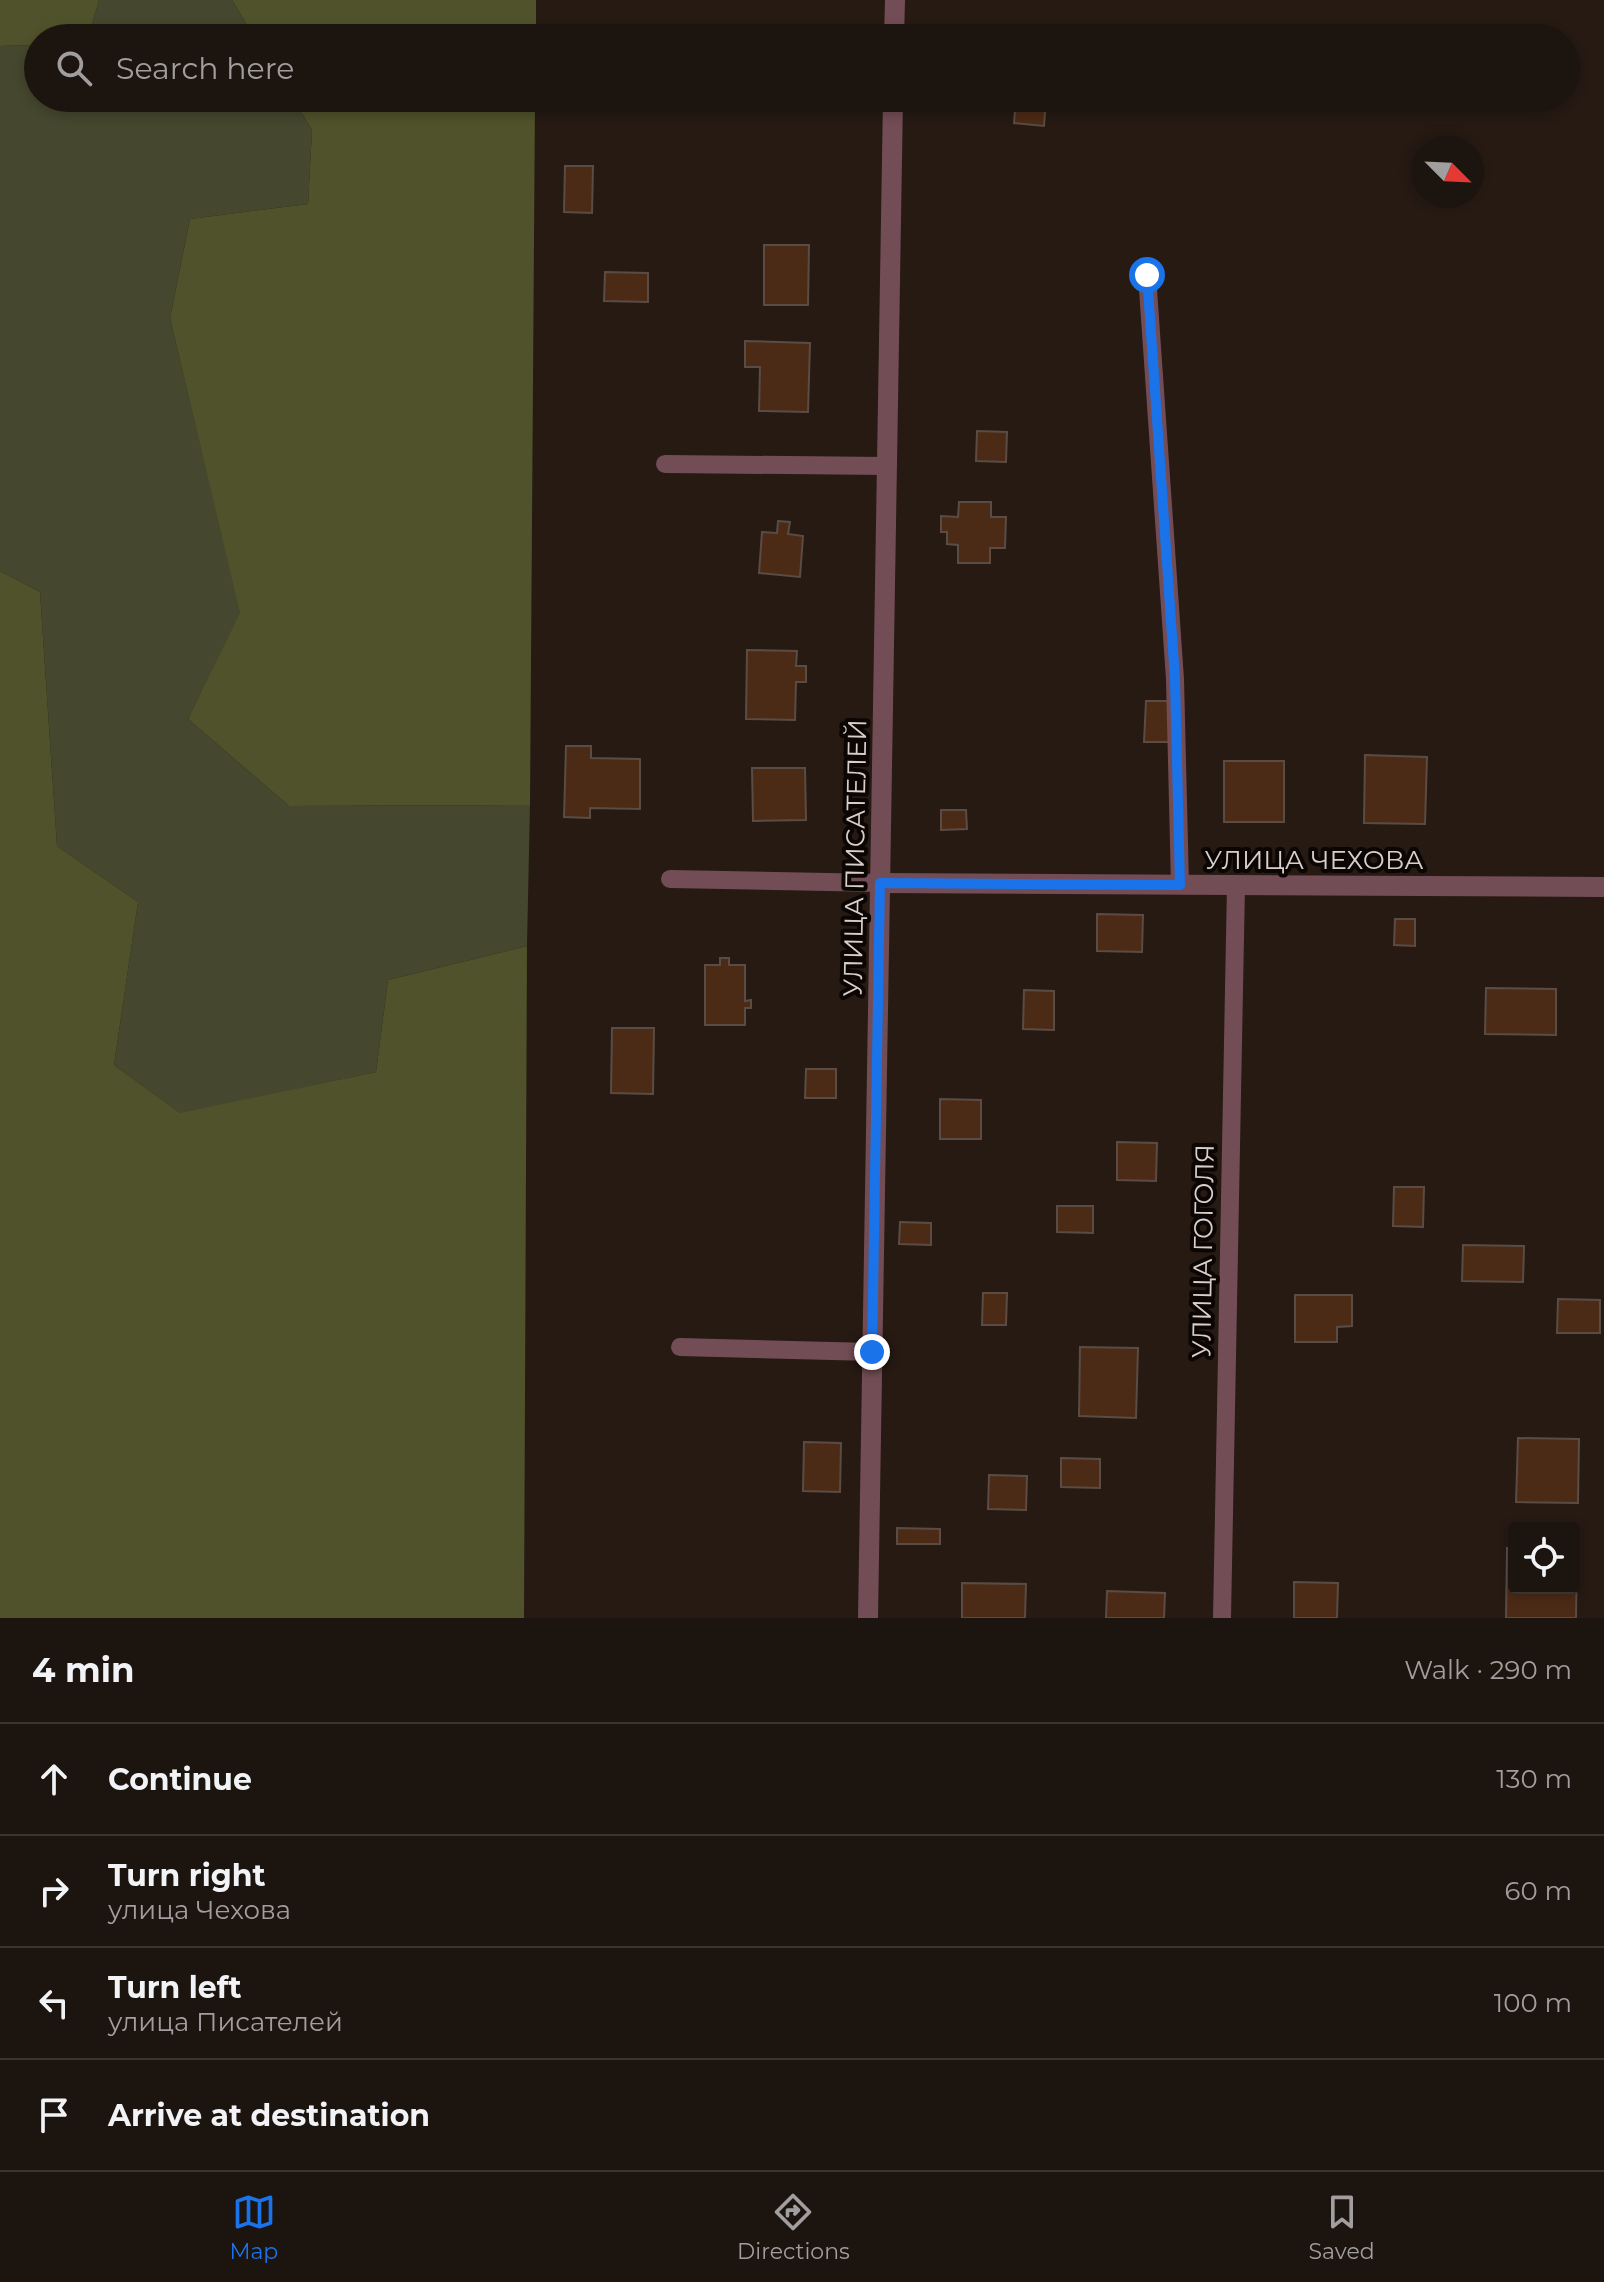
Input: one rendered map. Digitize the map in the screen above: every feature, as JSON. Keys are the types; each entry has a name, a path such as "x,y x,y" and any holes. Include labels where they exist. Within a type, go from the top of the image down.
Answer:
{"street":[{"path":"894,24 895,0"},
{"name":"УЛИЦА ПИСАТЕЛЕЙ","path":"868,1618 893,112"},
{"name":"УЛИЦА ЧЕХОВА","path":"880,883 1604,887"}],"lane":[{"path":"1147,275 1175,679 1180,885"},
{"path":"665,464 887,466"},
{"path":"670,879 880,883"},
{"name":"УЛИЦА ГОГОЛЯ","path":"1222,1618 1236,885"},
{"path":"680,1347 872,1352"}],"green space":[{"path":"0,0 99,0 92,24 24,24 24,45 0,46"},
{"path":"99,0 232,0 247,24 92,24"},
{"path":"232,0 536,0 536,24 247,24"},
{"path":"24,45 24,112 301,112 312,130 308,204 190,219 170,318 241,614 188,719 289,806 530,805 527,946 388,980 376,1072 181,1114 114,1065 138,902 57,846 40,592 0,571 0,46"},
{"path":"301,112 535,112 530,805 289,806 188,719 240,613 170,318 190,219 308,204 312,130"},
{"path":"0,571 40,592 57,846 138,902 114,1065 180,1113 376,1072 388,980 527,946 524,1618 0,1618"}],"building":[{"path":"1015,112 1045,112 1044,126 1014,123"},
{"path":"565,166 593,166 592,213 564,212"},
{"path":"764,245 809,245 808,305 764,305"},
{"path":"605,272 648,273 648,302 604,301"},
{"path":"745,341 810,343 808,412 759,411 760,367 745,367"},
{"path":"977,431 1007,432 1006,462 976,461"},
{"path":"959,502 991,502 991,517 1006,517 1005,548 990,548 990,563 958,563 958,545 947,544 947,532 941,532 941,516 958,517"},
{"path":"778,521 790,522 788,534 803,536 800,577 759,573 762,532 777,533"},
{"path":"747,650 797,651 796,666 806,666 806,682 796,682 795,720 746,719"},
{"path":"1146,701 1173,701 1172,742 1144,742"},
{"path":"566,746 591,746 591,758 640,759 640,809 590,808 590,818 564,817"},
{"path":"1365,755 1427,757 1425,824 1364,823"},
{"path":"1224,761 1284,761 1284,822 1224,822"},
{"path":"752,768 805,768 806,820 753,821"},
{"path":"941,810 966,810 967,829 941,830"},
{"path":"1097,914 1143,915 1142,952 1097,951"},
{"path":"1395,919 1415,919 1415,946 1394,945"},
{"path":"720,958 729,958 729,965 745,965 745,1001 751,1000 751,1008 745,1008 745,1025 705,1025 705,965 720,965"},
{"path":"1486,988 1556,989 1556,1035 1485,1034"},
{"path":"1024,990 1054,991 1054,1030 1023,1029"},
{"path":"612,1028 654,1028 653,1094 611,1093"},
{"path":"806,1069 836,1069 836,1098 805,1098"},
{"path":"940,1099 981,1100 981,1139 940,1139"},
{"path":"1117,1142 1157,1143 1156,1181 1117,1180"},
{"path":"1394,1187 1424,1187 1423,1227 1393,1226"},
{"path":"1057,1206 1093,1206 1093,1233 1057,1232"},
{"path":"900,1222 931,1223 931,1245 899,1244"},
{"path":"1463,1245 1524,1246 1523,1282 1462,1281"},
{"path":"983,1293 1007,1293 1006,1325 982,1325"},
{"path":"1295,1295 1352,1295 1352,1326 1337,1327 1337,1342 1295,1342"},
{"path":"1558,1299 1600,1300 1600,1333 1557,1333"},
{"path":"1080,1347 1138,1348 1136,1418 1079,1416"},
{"path":"1518,1438 1579,1439 1578,1503 1516,1502"},
{"path":"804,1442 841,1443 840,1492 803,1491"},
{"path":"1061,1458 1100,1459 1100,1488 1061,1487"},
{"path":"989,1475 1027,1476 1026,1510 988,1509"},
{"path":"897,1528 940,1529 940,1544 897,1544"},
{"path":"1507,1548 1508,1594 1576,1594 1576,1618 1506,1618"},
{"path":"1294,1582 1338,1583 1337,1618 1294,1618"},
{"path":"962,1583 1026,1584 1025,1618 962,1618"},
{"path":"1107,1591 1165,1593 1164,1618 1106,1618"}],"route":[{"path":"872,1352 880,883 1180,885 1175,679 1147,275"}]}
